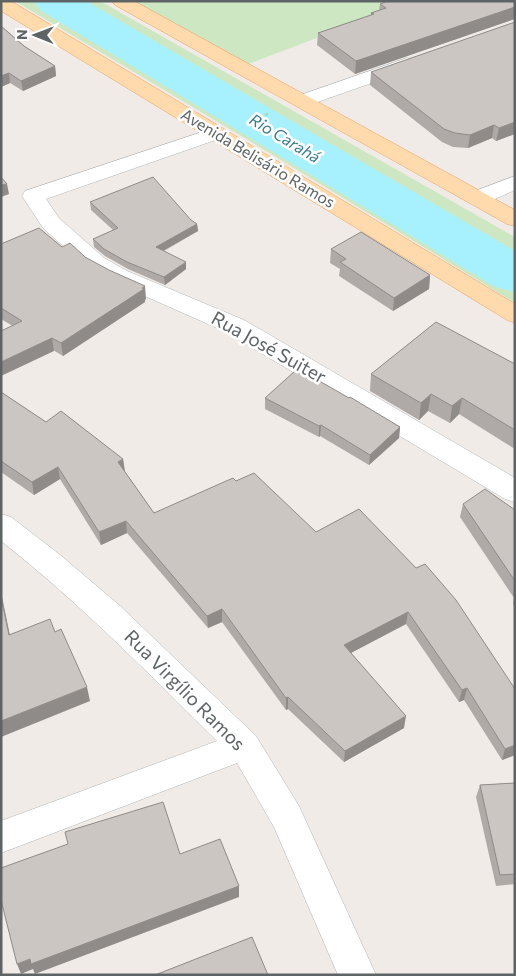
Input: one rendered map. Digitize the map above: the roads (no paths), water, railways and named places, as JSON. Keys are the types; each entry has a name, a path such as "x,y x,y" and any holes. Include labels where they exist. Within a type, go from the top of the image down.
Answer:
{"main road":[{"path":"121,1 515,219"},
{"name":"Avenida Belisário Ramos","path":"1,3 515,315"}],"street":[{"path":"302,101 422,58"},
{"name":"Rua José Suiter","path":"217,133 33,196 50,223 96,263 119,276 236,326 515,492"},
{"path":"478,198 515,182"},
{"name":"Rua Virgílio Ramos","path":"1,525 49,562 108,614 244,746 287,817 357,975"},
{"path":"1,837 244,746"}],"waterway":[{"name":"Rio Carahá","path":"55,1 515,275"}]}
